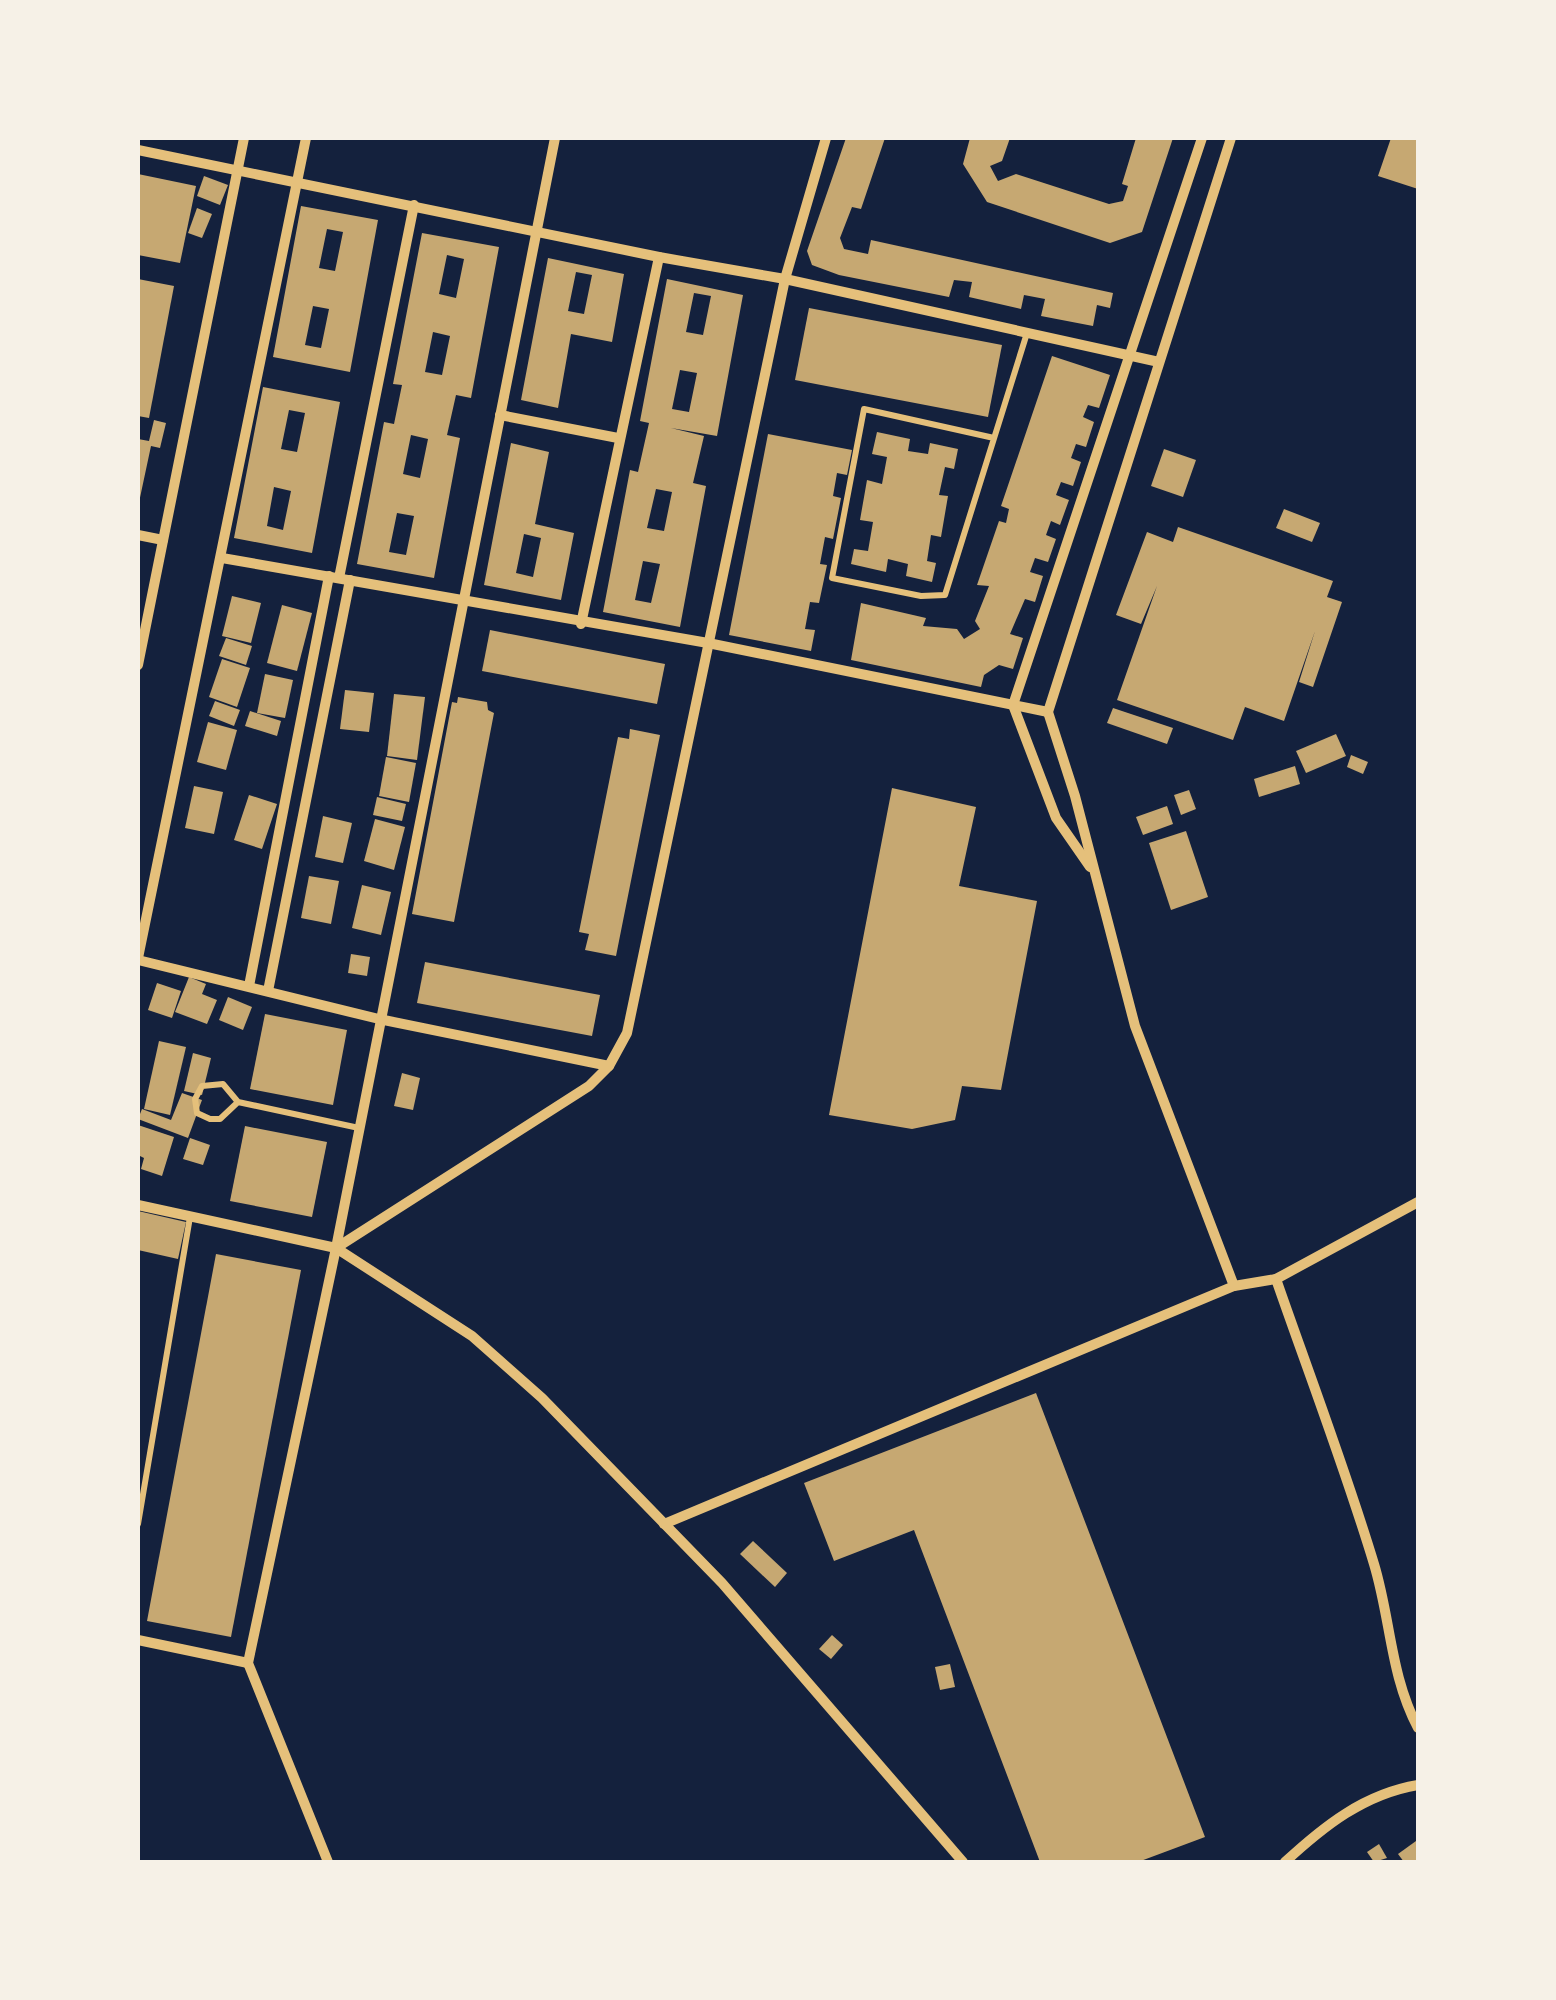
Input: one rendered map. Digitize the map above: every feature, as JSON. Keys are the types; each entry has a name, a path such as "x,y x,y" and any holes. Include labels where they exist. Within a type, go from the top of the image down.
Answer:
{"street":[{"path":"138,664 244,138"},
{"path":"306,138 138,959 379,1019 609,1066"},
{"path":"328,1862 248,1663 336,1248 555,138"},
{"path":"336,1248 589,1086 609,1066 628,1033 785,278 826,138"},
{"path":"1094,871 1056,818 1013,705 1202,138"},
{"path":"1231,138 1048,712 1075,796 1135,1026 1234,1286"},
{"path":"138,150 659,257 785,278 1159,362"},
{"path":"249,986 339,578 414,206"},
{"path":"582,624 659,257"},
{"path":"500,415 618,438"},
{"path":"138,535 163,540"},
{"path":"222,558 708,643 1048,712"},
{"path":"268,990 339,578"},
{"path":"664,1524 1234,1286 1276,1279 1418,1202"},
{"path":"138,1204 336,1248 472,1336 542,1398 722,1583 963,1862"},
{"path":"1276,1279 1375,1568 1387,1635 1418,1728"},
{"path":"138,1640 248,1663"},
{"path":"1285,1862 1343,1814 1375,1796 1418,1785"}],"lane":[{"path":"994,438 864,409 832,578 921,596 945,596 1027,333"},
{"path":"212,1082 224,1084 238,1102 220,1118 210,1119 197,1113 196,1098 202,1086 212,1082"},
{"path":"238,1102 359,1128"},
{"path":"138,1524 190,1216"}],"building":[{"path":"846,138 885,138 861,209 852,207 840,238 844,249 868,254 871,240 1113,293 1110,308 1097,305 1093,326 1041,316 1045,299 1024,295 1021,309 969,297 972,282 954,280 949,297 839,275 812,265 807,251"},
{"path":"970,138 1010,138 1002,161 990,166 998,181 1016,174 1109,204 1123,201 1128,186 1122,184 1136,138 1173,138 1142,232 1110,243 987,202 963,164"},
{"path":"1391,138 1418,138 1418,189 1378,176"},
{"path":"138,174 196,186 180,263 138,255"},
{"path":"204,176 228,185 220,205 197,196"},
{"path":"301,206 378,220 350,372 273,357","holes":["327,229 343,232 335,271 319,268","313,306 329,309 321,348 305,345"]},
{"path":"197,208 212,214 202,238 188,233"},
{"path":"422,233 499,247 471,398 456,395 447,435 460,438 434,578 357,564 384,422 394,424 402,385 393,384","holes":["447,255 464,259 456,298 439,294","433,332 450,336 442,375 425,372","411,435 428,439 420,478 403,474","397,513 414,516 406,555 389,552"]},
{"path":"548,258 624,274 612,342 571,334 558,408 521,400","holes":["576,272 592,275 584,314 568,311"]},
{"path":"138,279 174,286 149,418 138,416"},
{"path":"667,279 743,295 717,436 671,428 704,436 693,483 706,486 680,627 603,612 630,470 638,472 649,423 640,421","holes":["694,293 711,296 703,335 686,332","680,370 697,373 689,412 672,409","656,489 672,492 664,531 647,528","643,561 660,564 651,603 635,600"]},
{"path":"809,308 1002,345 988,417 795,380"},
{"path":"1052,356 1110,375 1099,408 1088,405 1083,417 1094,422 1086,447 1076,444 1071,458 1081,462 1073,486 1061,482 1056,495 1069,500 1060,525 1051,521 1046,535 1056,539 1048,562 1035,558 1030,572 1043,576 1035,602 1025,599 1010,634 1023,638 1013,669 999,665 984,675 981,687 851,660 861,603 926,618 923,626 957,629 964,639 980,629 975,621 989,586 977,585 999,521 1006,523 1009,509 1001,506"},
{"path":"263,387 340,402 312,553 234,538","holes":["289,410 305,413 297,452 281,449","274,487 291,491 283,530 267,526"]},
{"path":"154,420 166,423 160,448 151,446 138,507 138,439 149,441"},
{"path":"877,432 910,439 908,451 928,454 930,443 958,449 954,469 945,467 939,495 948,496 941,537 931,535 927,561 936,563 932,582 906,576 908,564 888,559 886,572 851,564 854,549 868,551 873,522 860,520 867,480 882,484 887,457 872,454"},
{"path":"768,434 852,450 847,475 837,473 833,496 841,498 833,539 825,537 820,564 827,565 819,603 810,602 805,629 815,630 811,651 729,635"},
{"path":"511,443 549,452 535,524 574,533 561,600 484,585","holes":["524,534 541,538 533,577 516,573"]},
{"path":"1164,449 1196,460 1183,497 1151,486"},
{"path":"1284,509 1320,523 1312,542 1276,528"},
{"path":"1178,527 1333,581 1327,597 1342,602 1313,687 1299,682 1315,631 1284,721 1245,707 1233,740 1117,700 1157,586 1141,624 1116,615 1147,532 1173,542"},
{"path":"232,596 261,603 251,643 222,636"},
{"path":"282,605 312,613 297,671 267,663"},
{"path":"490,630 665,664 657,704 482,671"},
{"path":"226,638 252,646 246,665 219,656"},
{"path":"222,659 250,668 237,707 209,697"},
{"path":"265,674 293,680 285,718 257,713"},
{"path":"345,690 374,693 369,732 340,729"},
{"path":"394,694 425,697 417,760 387,756"},
{"path":"458,697 487,702 488,710 494,713 454,922 412,914 452,702 457,703"},
{"path":"215,701 240,710 234,726 209,716"},
{"path":"1113,708 1173,728 1167,744 1107,723"},
{"path":"250,711 281,721 277,736 245,726"},
{"path":"208,722 237,730 226,770 197,762"},
{"path":"630,729 660,735 616,956 585,950 589,934 579,932 618,737 629,739"},
{"path":"1336,734 1346,756 1306,773 1296,751"},
{"path":"1351,755 1368,762 1363,774 1347,767"},
{"path":"386,757 416,763 409,802 379,796"},
{"path":"1295,766 1300,784 1259,797 1254,779"},
{"path":"194,786 223,792 214,834 185,828"},
{"path":"892,788 976,807 959,886 1037,901 1001,1090 962,1086 955,1120 912,1129 829,1115"},
{"path":"1189,790 1196,809 1181,815 1174,795"},
{"path":"249,795 277,804 262,849 234,840"},
{"path":"377,797 406,804 402,821 373,815"},
{"path":"1167,806 1173,824 1143,835 1136,817"},
{"path":"323,816 352,823 343,863 315,857"},
{"path":"375,819 405,827 394,870 364,861"},
{"path":"1186,831 1208,897 1171,910 1149,843"},
{"path":"309,876 339,881 331,924 301,918"},
{"path":"362,885 391,892 381,935 352,928"},
{"path":"351,954 370,957 367,976 348,973"},
{"path":"425,962 600,995 592,1036 417,1003"},
{"path":"189,977 206,984 202,994 217,1000 207,1024 175,1012"},
{"path":"157,983 181,991 172,1018 148,1010"},
{"path":"228,997 252,1007 243,1030 219,1020"},
{"path":"265,1014 347,1030 333,1105 250,1089"},
{"path":"159,1041 186,1047 170,1115 144,1109"},
{"path":"193,1053 211,1058 202,1095 184,1091"},
{"path":"402,1073 420,1078 413,1110 394,1106"},
{"path":"182,1093 202,1100 188,1138 138,1119 142,1109 171,1120"},
{"path":"138,1125 174,1137 162,1176 141,1169 144,1158 138,1155"},
{"path":"245,1126 327,1142 312,1217 230,1201"},
{"path":"190,1138 210,1145 203,1165 183,1159"},
{"path":"138,1211 186,1222 178,1259 138,1250"},
{"path":"216,1254 301,1270 231,1637 147,1621"},
{"path":"1036,1393 1205,1837 1138,1862 1040,1862 914,1530 834,1561 804,1483"},
{"path":"753,1541 787,1573 775,1587 740,1554"},
{"path":"832,1635 843,1645 831,1659 819,1649"},
{"path":"950,1664 955,1687 940,1690 935,1667"},
{"path":"1416,1841 1418,1862 1404,1862 1398,1854"},
{"path":"1379,1844 1387,1858 1374,1862 1367,1852"}]}
